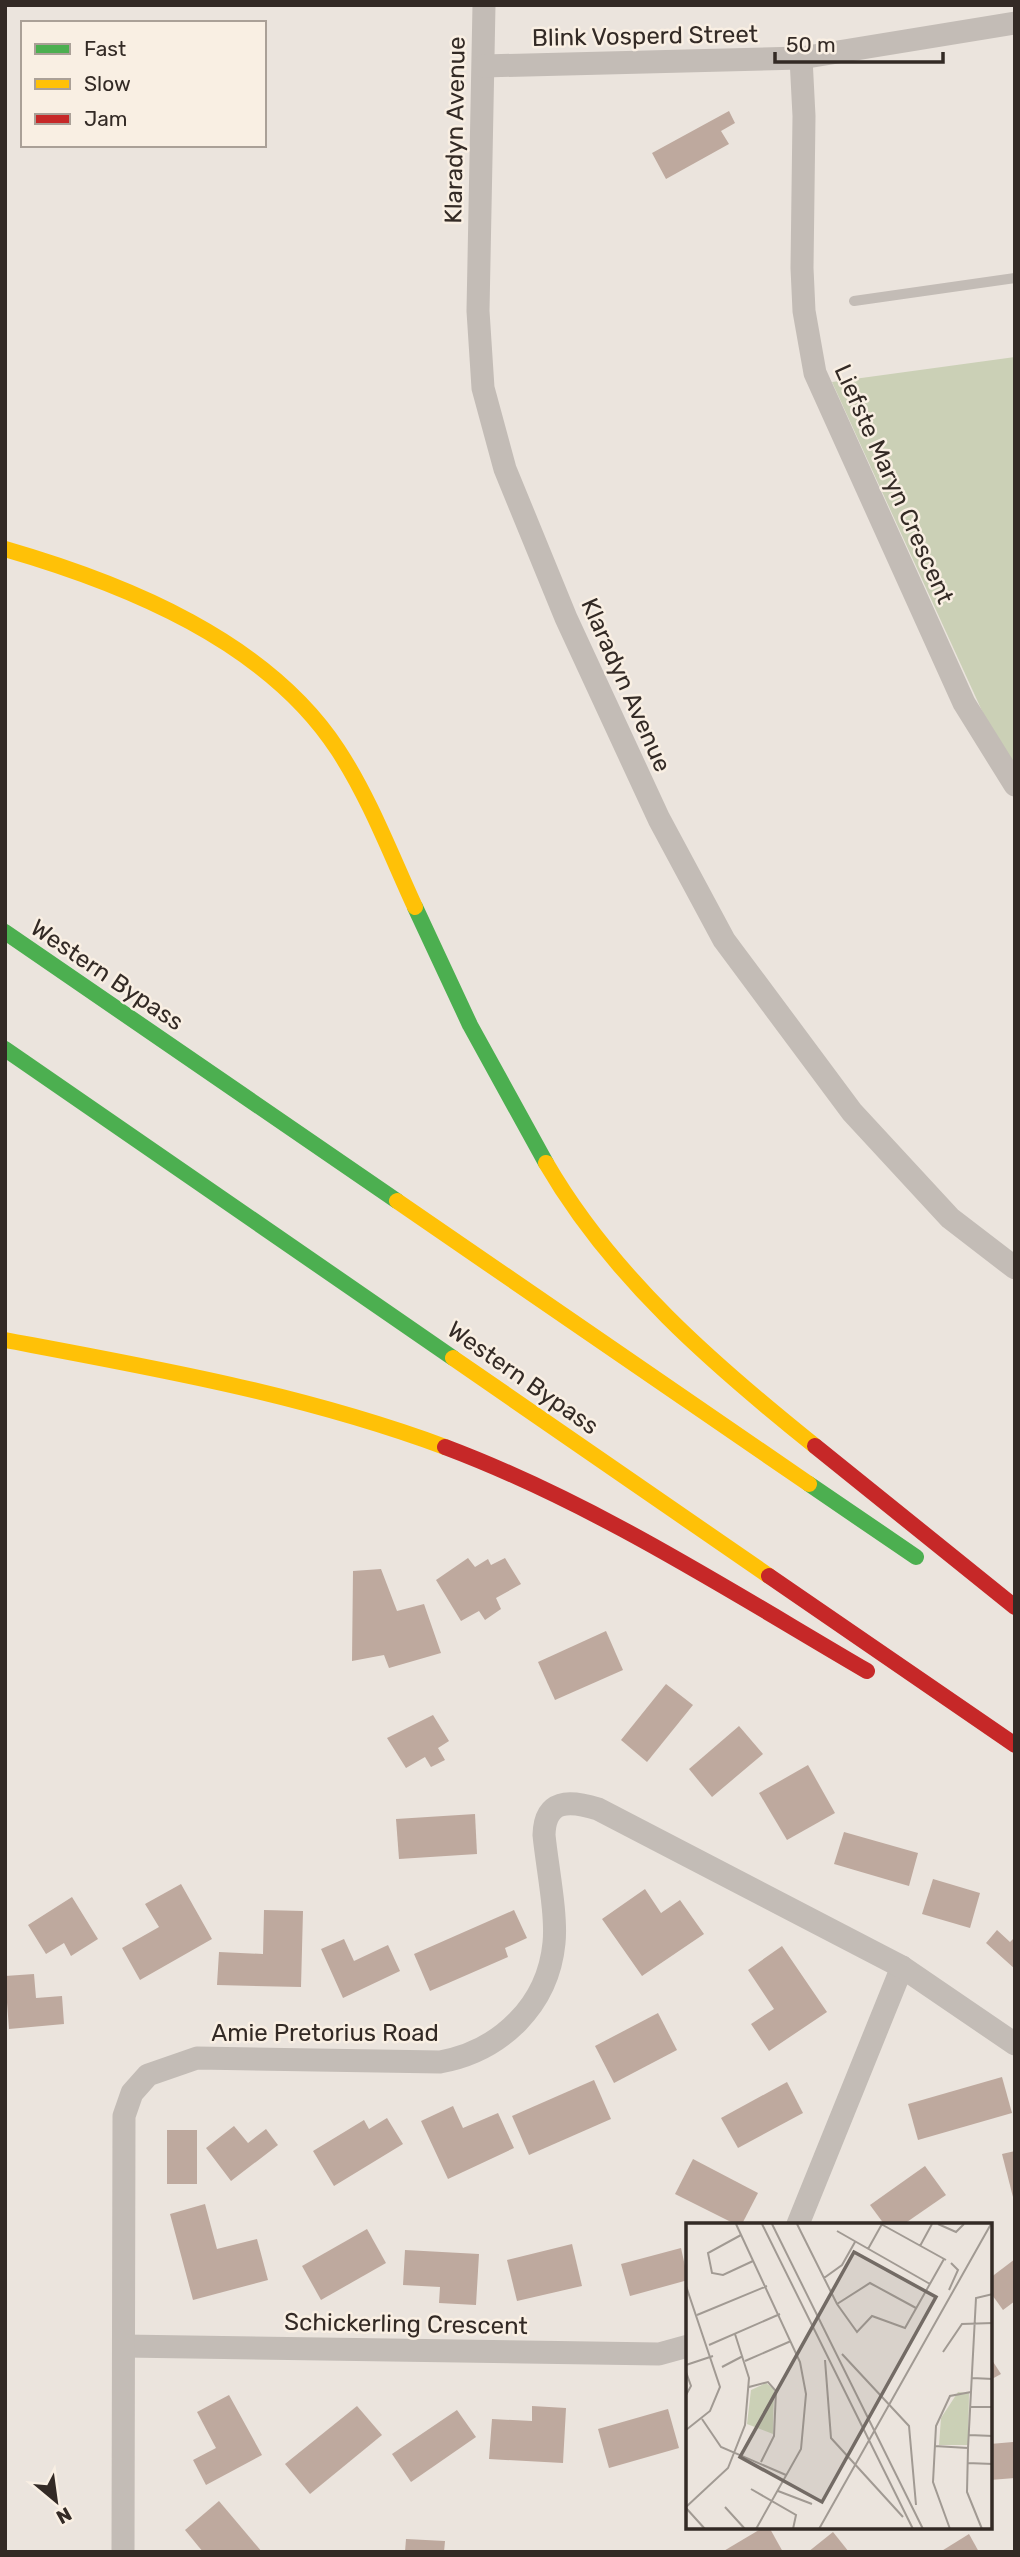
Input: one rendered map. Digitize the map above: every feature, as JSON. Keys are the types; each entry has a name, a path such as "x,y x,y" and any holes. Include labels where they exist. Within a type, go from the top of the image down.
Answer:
{"highway":[{"path":"5,549 50,562 190,620 248,656 299,701 338,750 368,806 470,1025 514,1107 556,1180 612,1254 684,1336 771,1410 1015,1607"},
{"name":"Western Bypass","path":"5,932 934,1570"},
{"name":"Western Bypass","path":"5,1049 1015,1746"},
{"path":"5,1340 296,1399 439,1445 502,1469 593,1512 882,1679"},
{"path":"980,1601 1015,1625"},
{"path":"918,1699 1015,1746"}],"street":[{"name":"Klaradyn Avenue","path":"484,5 478,312 483,388 505,469 566,618 659,819 724,940 798,1042 870,1133 950,1218 1015,1268"},
{"name":"Blink Vosperd Street","path":"484,66 801,58 1015,23"},
{"name":"Liefste Maryn Crescent","path":"801,58 804,116 802,268 804,311 815,373 964,703 1015,785"},
{"name":"Amie Pretorius Road","path":"123,2552 124,2116 132,2093 148,2074 197,2058 440,2062 460,2058 501,2037 532,2006 550,1965 555,1941 544,1835 545,1819 554,1808 568,1802 598,1809 902,1966 1015,2044"},
{"path":"798,2223 902,1966"},
{"name":"Schickerling Crescent","path":"124,2346 659,2354 686,2347"}],"lane":[{"path":"854,301 1015,278"}],"green space":[{"path":"1015,357 1015,767 983,713 832,382"}],"building":[{"path":"729,111 735,123 721,131 729,144 666,179 652,153"},
{"path":"468,1558 475,1567 488,1559 491,1565 505,1558 521,1584 496,1598 501,1609 485,1620 479,1611 461,1621 436,1580"},
{"path":"381,1569 397,1611 424,1604 441,1653 389,1668 384,1655 352,1661 353,1571"},
{"path":"606,1631 623,1670 555,1700 538,1662"},
{"path":"666,1684 693,1705 647,1762 621,1740"},
{"path":"433,1715 449,1741 438,1748 445,1760 431,1767 425,1757 406,1768 387,1738"},
{"path":"739,1726 763,1754 712,1797 689,1769"},
{"path":"808,1765 835,1813 787,1840 759,1793"},
{"path":"475,1814 477,1854 399,1859 396,1819"},
{"path":"844,1832 918,1853 909,1886 834,1864"},
{"path":"933,1879 980,1893 970,1928 922,1914"},
{"path":"181,1884 212,1939 140,1980 122,1948 159,1927 145,1904"},
{"path":"645,1889 661,1913 680,1900 704,1934 642,1976 602,1919"},
{"path":"72,1897 98,1939 71,1956 64,1943 46,1954 28,1925"},
{"path":"264,1910 303,1911 301,1987 217,1985 219,1952 263,1954"},
{"path":"514,1910 527,1938 505,1948 508,1957 430,1991 414,1954"},
{"path":"997,1930 1010,1942 1015,1937 1015,1969 986,1943"},
{"path":"344,1939 354,1961 388,1945 400,1971 343,1998 321,1949"},
{"path":"782,1946 827,2012 769,2051 751,2024 774,2009 748,1970"},
{"path":"34,1974 36,1998 62,1996 64,2024 9,2029 5,1976"},
{"path":"658,2013 677,2050 614,2083 595,2046"},
{"path":"1002,2077 1012,2113 918,2140 908,2104"},
{"path":"594,2080 611,2119 529,2155 512,2116"},
{"path":"787,2082 803,2113 738,2148 721,2118"},
{"path":"453,2106 463,2128 498,2113 514,2148 448,2179 421,2121"},
{"path":"387,2118 403,2144 334,2186 313,2151 364,2120 369,2129"},
{"path":"234,2126 248,2143 266,2129 278,2145 231,2181 206,2148"},
{"path":"167,2130 197,2130 197,2184 167,2184"},
{"path":"1015,2151 1015,2201 1014,2201 1002,2154"},
{"path":"693,2159 758,2193 743,2223 733,2223 675,2194"},
{"path":"925,2166 946,2195 905,2223 883,2223 870,2205"},
{"path":"205,2204 217,2249 257,2239 268,2280 193,2300 170,2214"},
{"path":"367,2229 386,2263 321,2300 302,2266"},
{"path":"572,2244 582,2286 517,2301 507,2260"},
{"path":"681,2248 686,2281 630,2296 621,2264"},
{"path":"405,2250 479,2254 476,2305 439,2303 440,2287 403,2285"},
{"path":"1015,2259 1015,2301 1003,2310 992,2295 992,2276"},
{"path":"992,2360 1001,2374 992,2379"},
{"path":"229,2395 262,2455 206,2485 193,2460 216,2448 197,2412"},
{"path":"357,2406 382,2435 310,2494 285,2464"},
{"path":"532,2406 566,2408 563,2463 489,2459 492,2419 532,2421"},
{"path":"668,2409 679,2448 609,2468 598,2429"},
{"path":"457,2410 476,2437 411,2482 392,2454"},
{"path":"1013,2442 1015,2478 992,2480 992,2444"},
{"path":"219,2501 262,2552 203,2552 185,2530"},
{"path":"761,2529 770,2529 783,2552 722,2552"},
{"path":"833,2532 849,2552 808,2552"},
{"path":"969,2534 979,2552 940,2552"},
{"path":"406,2539 445,2541 444,2552 405,2552"}],"traffic: fast":[{"path":"415,907 470,1025 546,1163"},
{"path":"5,932 397,1201"},
{"path":"5,1049 453,1358"},
{"path":"809,1484 916,1557"}],"traffic: slow":[{"path":"5,549 51,563 145,599 233,648 273,678 308,712 350,769 415,907"},
{"path":"546,1163 572,1205 602,1244 667,1317 740,1384 815,1446"},
{"path":"397,1201 809,1484"},
{"path":"5,1340 172,1372 282,1397 391,1428 445,1447"},
{"path":"453,1358 769,1576"}],"traffic: jam":[{"path":"815,1446 1015,1607"},
{"path":"445,1447 500,1469 608,1521 867,1671"},
{"path":"769,1576 1015,1745"}]}
